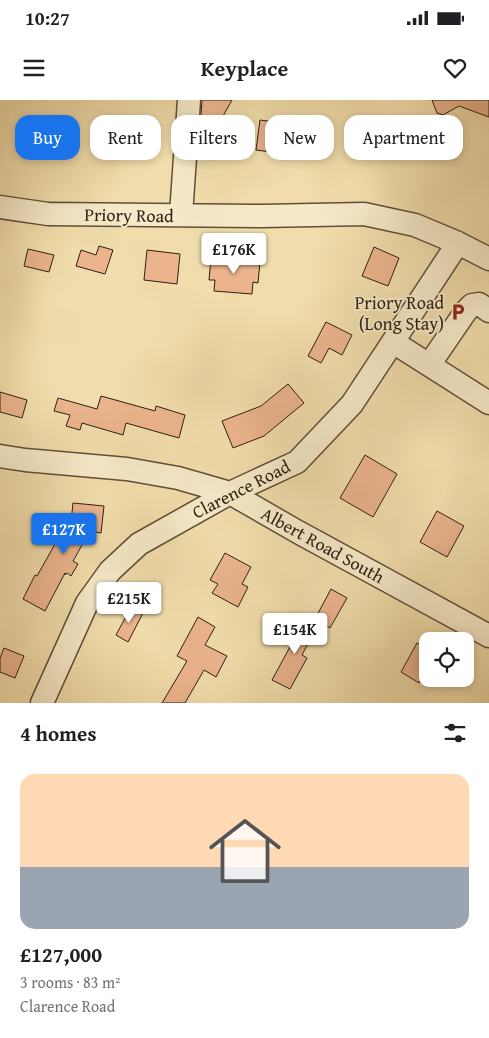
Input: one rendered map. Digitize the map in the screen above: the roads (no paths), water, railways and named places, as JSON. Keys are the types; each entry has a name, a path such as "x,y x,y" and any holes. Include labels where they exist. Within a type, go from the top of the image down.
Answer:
{"street":[{"path":"181,215 189,100"},
{"name":"Priory Road","path":"0,207 48,214 262,216 364,214 415,225 458,243 489,259"},
{"name":"Clarence Road","path":"42,703 87,603 110,571 139,544 230,492 296,462 352,404 398,345 458,243"},
{"path":"429,365 472,305 479,304 489,311"},
{"path":"398,345 489,403"},
{"name":"Albert Road South","path":"0,456 127,469 178,478 230,492 298,532 489,636"}],"place":[{"name":"Priory Road (Long Stay)","path":"458,312"}]}
